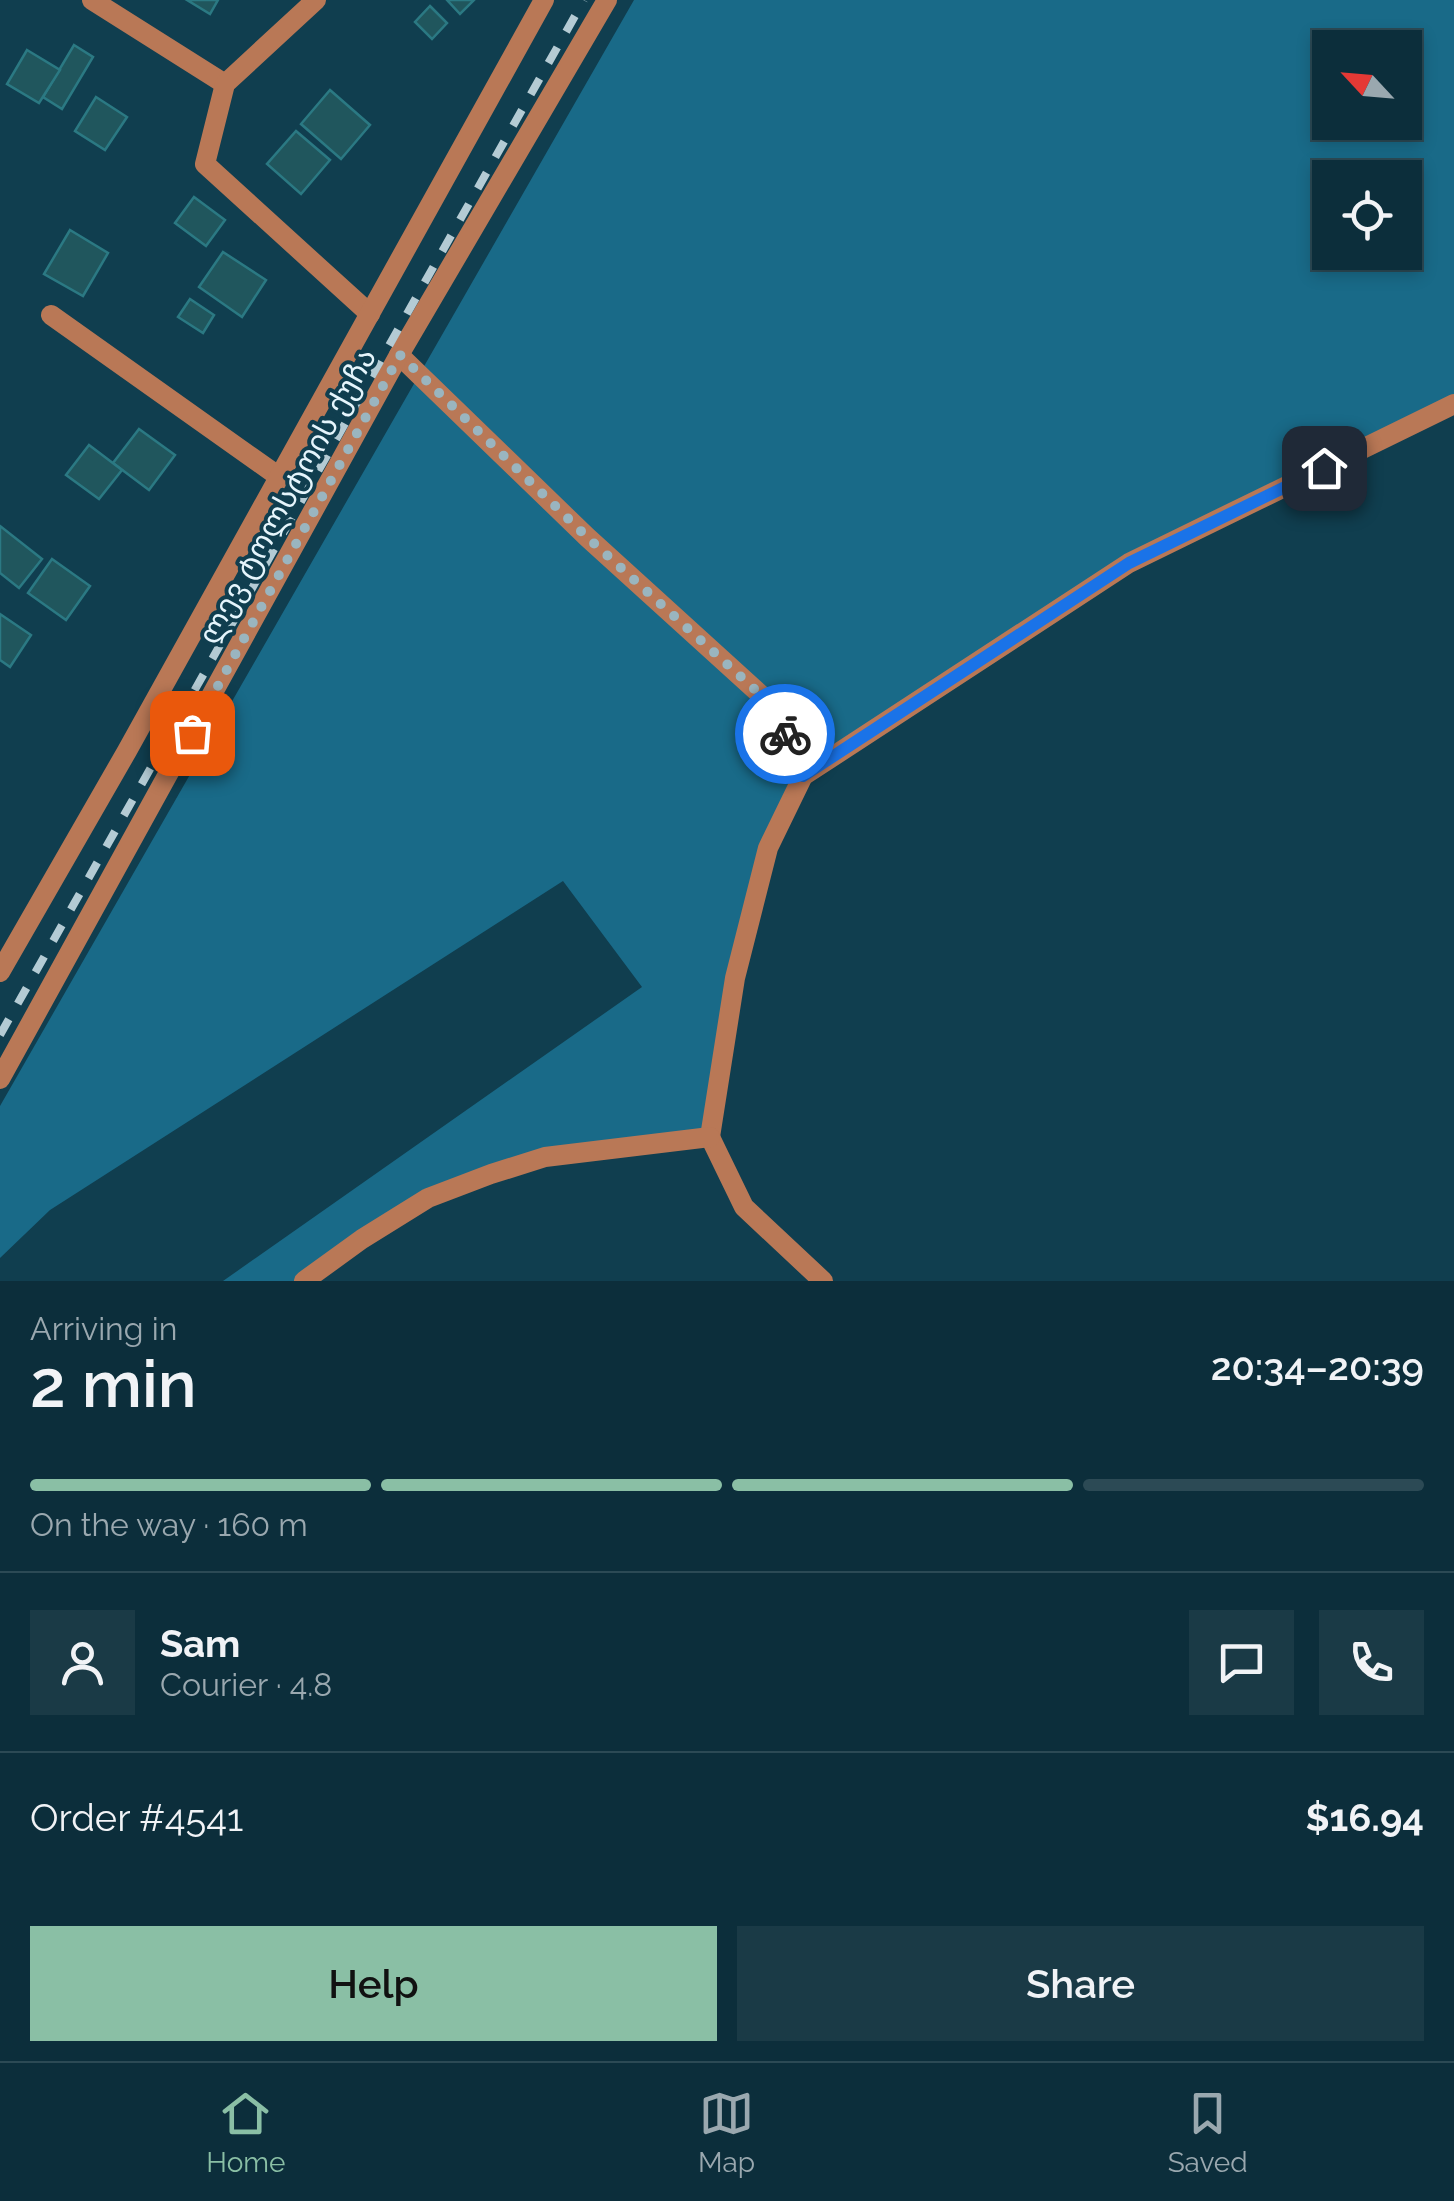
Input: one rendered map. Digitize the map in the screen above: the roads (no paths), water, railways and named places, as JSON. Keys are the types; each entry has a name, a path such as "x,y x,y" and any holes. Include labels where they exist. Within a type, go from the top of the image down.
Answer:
{"street":[{"path":"92,0 225,84"},
{"path":"316,0 225,84 205,164 370,314"},
{"name":"ლევ ტოლსტოის ქუჩა","path":"0,972 544,0"},
{"name":"ლევ ტოლსტოის ქუჩა","path":"0,1079 400,355 606,0"},
{"path":"51,315 278,476"},
{"path":"400,355 587,537 772,705 803,776"},
{"path":"823,1281 744,1207 710,1137 735,978 768,848 803,776 1129,563 1454,404"},
{"path":"304,1281 362,1238 428,1198 490,1174 545,1157 710,1137"}],"railway":[{"path":"0,1035 584,0"}]}
